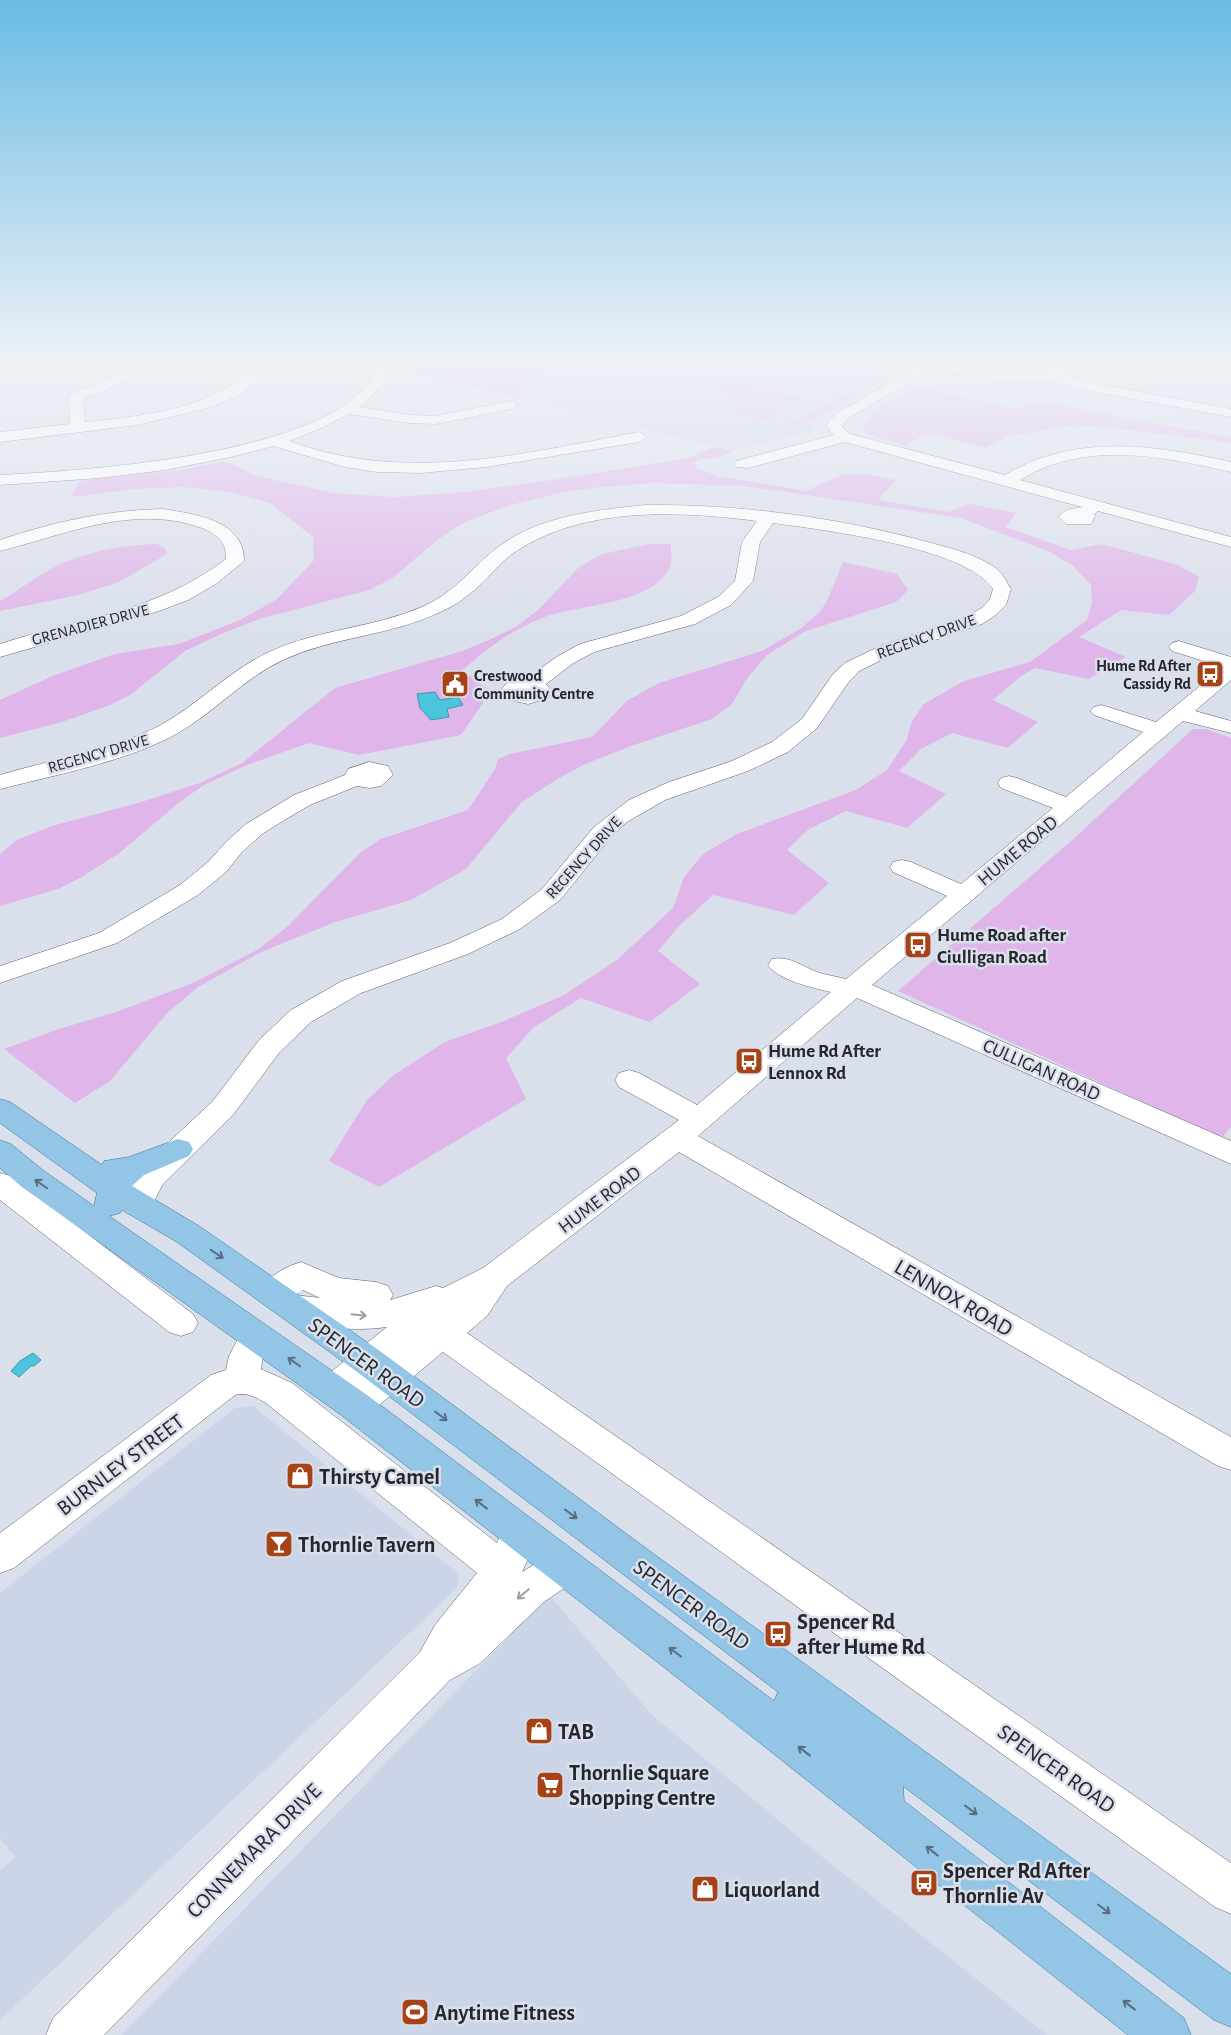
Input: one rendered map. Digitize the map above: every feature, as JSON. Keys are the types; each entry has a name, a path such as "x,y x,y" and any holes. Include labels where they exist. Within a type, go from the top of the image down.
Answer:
{"main road":[{"path":"0,1102 17,1103 103,1166 118,1170 128,1187"},
{"name":"SPENCER ROAD","path":"0,1108 128,1187 188,1234 378,1369 1231,2003"},
{"path":"0,1124 13,1134 10,1142 0,1150 33,1179 344,1397 1168,2035"},
{"path":"178,1149 128,1187 109,1205 111,1216 118,1224 237,1306 256,1336"},
{"path":"642,1567 667,1608 846,1742 875,1770 882,1790 881,1811"}],"street":[{"path":"0,480 88,475 162,467 222,455"},
{"path":"315,455 357,465 397,468 430,468 476,464 531,455"},
{"path":"742,464 760,462 777,455"},
{"path":"911,455 1008,480 1090,509 1146,519 1231,542"},
{"path":"1008,480 1031,467 1051,460 1078,455"},
{"path":"1160,455 1201,460 1231,467"},
{"path":"950,481 967,470"},
{"path":"1146,519 1166,508"},
{"name":"REGENCY DRIVE","path":"0,782 121,749 160,735 188,719 241,678 274,657 307,646 394,623 428,611 464,590 502,552 547,529 613,514 689,510 769,517 892,538 954,555 991,573 999,581 1001,596 996,605 968,623 945,632 895,646 854,666 840,678 812,721 778,748 754,760 643,801 623,813 589,848 561,886 511,924 478,941 390,970 354,985 323,1001 296,1019 238,1085 225,1105 178,1149"},
{"name":"GRENADIER DRIVE","path":"0,546 61,527 140,515 180,517 206,523 222,531 232,540 236,550 235,561 218,576 186,595 122,619 26,641 0,651"},
{"path":"533,684 562,661 587,648 688,621 728,598 742,584 750,564 748,553 750,543 769,517"},
{"path":"1180,647 1231,663"},
{"name":"HUME ROAD","path":"344,1397 378,1369 420,1321 481,1283 689,1128 851,989 1070,806 1157,730 1183,711 1231,670"},
{"path":"1101,711 1157,730"},
{"path":"1183,711 1231,726"},
{"path":"0,975 108,938 188,890 217,867 234,847 254,829 302,800 356,779"},
{"name":"HUME ROAD","path":"1009,782 1070,806"},
{"name":"HUME ROAD","path":"902,867 964,894"},
{"path":"781,965 814,980 851,989"},
{"name":"CULLIGAN ROAD","path":"851,989 872,993 1231,1154"},
{"path":"629,1080 689,1128"},
{"name":"LENNOX ROAD","path":"689,1128 1231,1455"},
{"path":"0,1184 180,1323"},
{"name":"SPENCER ROAD","path":"283,1300 301,1274 332,1290 376,1295"},
{"name":"HUME ROAD","path":"283,1300 365,1316 398,1312 481,1283"},
{"name":"HUME ROAD","path":"378,1369 442,1333 475,1307 481,1283"},
{"name":"SPENCER ROAD","path":"442,1333 1231,1892"},
{"path":"256,1336 246,1356 242,1379 263,1384 279,1393 503,1571"},
{"name":"BURNLEY STREET","path":"0,1556 223,1385 242,1379"},
{"name":"CONNEMARA DRIVE","path":"435,1666 449,1638 503,1571 520,1534"},
{"name":"CONNEMARA DRIVE","path":"70,2035 435,1666 465,1650 524,1594 564,1567"}],"shaded area":[{"path":"695,455 724,455 718,458 699,459 694,463 698,469 718,476 806,491 841,475 870,475 896,480 878,500 948,512 970,504 1016,513 1005,527 1071,550 1102,544 1178,565 1199,577 1195,591 1169,615 1121,610 1079,637 1126,657 1089,679 1035,668 1021,676 993,700 1038,722 1008,748 952,733 921,749 899,771 946,794 907,828 846,811 809,829 787,850 829,883 794,915 713,895 679,926 658,951 700,984 650,1022 581,998 534,1027 506,1058 526,1099 379,1187 329,1161 367,1100 394,1075 445,1042 504,1021 564,995 617,960 673,908 684,877 703,854 737,834 856,790 887,770 906,741 912,721 924,704 964,681 1030,662 1087,620 1092,603 1091,585 1073,566 1050,552 961,518 745,486 653,483 599,487 560,493 510,505 465,522 440,538 391,579 369,590 259,619 223,633 185,651 130,695 110,705 62,722 0,738 0,700 55,675 115,654 179,644 240,620 276,600 314,560 313,537 270,503 229,492 184,487 135,489 72,497 80,481 187,469 224,461 257,476 333,493 394,497 464,492 685,459"},
{"path":"157,544 166,549 167,554 119,582 78,595 0,611 0,601 43,574 75,558 129,546"},
{"path":"649,544 671,544 671,559 670,567 661,580 648,589 632,596 559,613 533,622 501,640 462,671 491,691 461,735 359,755 309,743 247,765 204,785 181,801 118,854 80,878 58,889 0,906 0,854 17,840 52,826 138,803 200,783 242,763 335,688 462,651 489,640 517,626 538,610 579,567 602,554"},
{"path":"843,562 897,574 908,590 896,602 806,631 768,654 748,677 732,704 712,719 631,746 583,765 556,780 522,802 466,869 411,900 335,922 259,953 198,987 167,1013 110,1081 75,1103 4,1049 59,1029 116,1012 193,983 257,950 288,926 361,852 381,839 468,810 495,769 498,759 510,754 592,737 627,701 659,683 762,651 800,629 820,612 827,601"},
{"path":"1193,729 1206,729 1231,738 1231,1127 1222,1138 898,991 1070,842"},
{"path":"253,1406 459,1574 457,1588 0,2020 0,1871 15,1857 0,1838 0,1593 235,1408"},
{"name":"Thornlie Square Shopping Centre","path":"549,1595 652,1715 820,1855 1047,2035 122,2035"}],"water":[{"path":"435,692 440,700 458,697 463,705 447,709 449,717 431,720 420,708 417,694"},
{"path":"33,1353 41,1360 34,1366 31,1366 19,1377 11,1371 20,1361"}],"place":[{"name":"Hume Rd After Cassidy Rd","path":"1210,674"},
{"name":"Crestwood Community Centre","path":"455,684"},
{"name":"Hume Road after Ciulligan Road","path":"918,945"},
{"name":"Hume Rd After Lennox Rd","path":"749,1061"},
{"name":"Thirsty Camel","path":"300,1476"},
{"name":"Thornlie Tavern","path":"279,1544"},
{"name":"Spencer Rd after Hume Rd","path":"778,1634"},
{"name":"TAB","path":"539,1731"},
{"name":"Thornlie Square Shopping Centre","path":"550,1785"},
{"name":"Spencer Rd After Thornlie Av","path":"924,1883"},
{"name":"Liquorland","path":"705,1889"},
{"name":"Anytime Fitness","path":"415,2012"}]}
